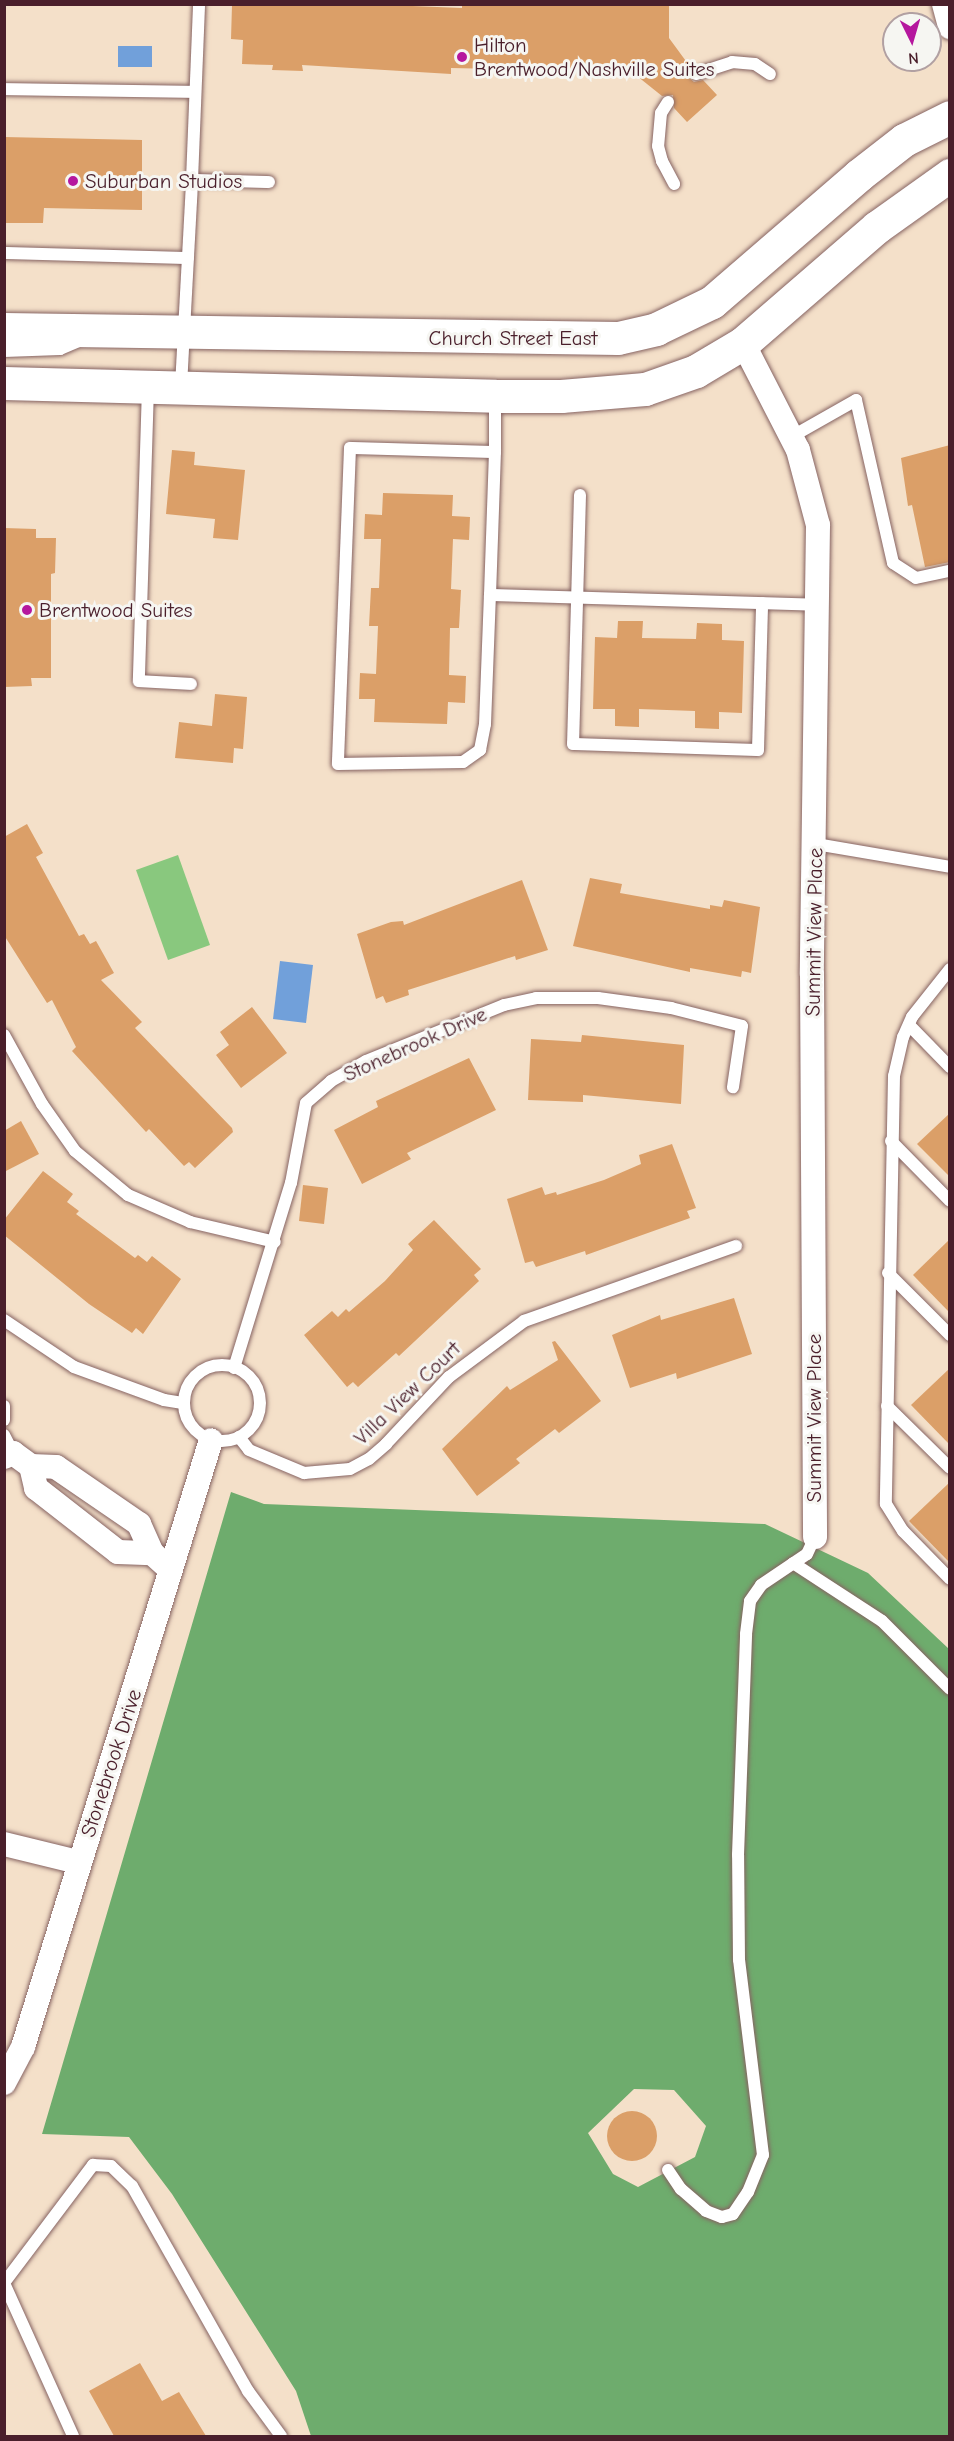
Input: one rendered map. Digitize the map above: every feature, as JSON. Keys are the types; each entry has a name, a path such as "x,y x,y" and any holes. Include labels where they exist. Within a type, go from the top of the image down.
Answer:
{"main road":[{"name":"Church Street East","path":"4,329 618,338 656,329 712,302 904,140 950,117"},
{"path":"4,383 495,396 572,395 645,389 696,371 743,343 848,251 945,174"}],"street":[{"path":"944,4 950,27"},
{"name":"Summit View Place","path":"743,343 805,469 816,513 819,604 812,974 815,1537"},
{"name":"Stonebrook Drive","path":"4,2083 23,2047 78,1862 211,1440"},
{"path":"13,1453 36,1488 118,1552 152,1553"},
{"path":"13,1453 56,1467 139,1524 152,1553 171,1570"},
{"path":"4,1844 78,1862"}],"lane":[{"path":"181,387 199,4"},
{"path":"696,74 732,62 755,64 770,74"},
{"path":"4,89 195,92"},
{"path":"668,102 661,113 658,146 674,183"},
{"path":"192,180 269,182"},
{"path":"4,253 188,258"},
{"path":"4,351 67,347 89,331"},
{"path":"148,386 139,681 191,684"},
{"path":"495,396 495,452 485,724 477,754 470,761 444,764 338,764 350,448 495,452"},
{"path":"791,437 856,400 892,563 916,578 950,571"},
{"path":"580,495 573,744 758,750 762,603"},
{"path":"490,595 819,604"},
{"path":"816,844 950,867"},
{"path":"950,969 909,1025 894,1076 888,1273 886,1504 903,1531 950,1579"},
{"name":"Stonebrook Drive","path":"234,1368 275,1242 306,1103 331,1081 366,1061 504,1005 536,998 598,998 670,1008 742,1026 734,1086"},
{"path":"909,1025 950,1067"},
{"path":"4,1035 42,1104 75,1151 128,1196 190,1222 275,1242"},
{"path":"891,1141 950,1201"},
{"name":"Villa View Court","path":"239,1437 249,1450 304,1473 350,1469 369,1459 457,1370 524,1321 736,1246"},
{"path":"888,1273 950,1335"},
{"path":"4,1320 74,1367 164,1400 183,1403"},
{"path":"213,1366 234,1368 249,1377 260,1400 254,1423 239,1437 211,1440 191,1426 183,1403 192,1379 202,1371 213,1366"},
{"path":"4,1406 4,1420"},
{"path":"887,1406 950,1468"},
{"path":"668,2170 681,2189 706,2211 722,2217 734,2214 748,2192 763,2155 739,1938 746,1634 750,1601 761,1585 807,1554 815,1537"},
{"path":"793,1563 882,1621 950,1689"},
{"path":"73,2436 4,2283 93,2164 111,2166 132,2186 248,2391 281,2436"}],"green space":[{"path":"178,855 210,945 168,960 136,870"},
{"path":"231,1492 264,1504 765,1524 868,1573 949,1649 949,2436 311,2436 296,2391 172,2194 129,2137 42,2134","holes":["634,2089 674,2090 706,2126 695,2157 638,2187 613,2174 588,2133"]}],"water":[{"path":"118,46 152,46 152,67 118,67"},
{"path":"280,961 313,965 306,1023 273,1019"}],"building":[{"name":"Hilton Brentwood/Nashville Suites","path":"363,4 462,8 462,4 669,4 669,38 691,68 688,77 694,82 703,80 717,95 687,122 674,108 673,95 662,96 632,72 451,68 451,74 302,65 303,71 272,70 273,65 242,64 243,40 231,39 232,5"},
{"name":"Suburban Studios","path":"4,137 142,140 142,210 44,208 43,223 6,223"},
{"path":"950,445 950,562 925,567 912,505 908,506 901,458"},
{"path":"172,450 195,452 194,465 245,470 238,540 213,538 215,519 166,514"},
{"path":"383,493 453,495 452,516 470,517 469,540 453,539 451,589 461,590 459,628 450,628 449,675 466,676 465,703 448,702 447,724 374,722 375,699 359,699 360,673 376,674 378,626 369,626 371,588 379,588 381,539 364,539 365,514 382,515"},
{"name":"Brentwood Suites","path":"4,528 36,529 36,538 56,538 55,573 51,574 51,678 31,678 32,686 4,687"},
{"path":"618,621 643,621 642,638 696,639 697,623 722,624 722,640 744,641 742,713 719,712 719,729 695,728 695,711 639,709 639,727 615,726 615,709 593,709 595,637 617,638"},
{"path":"215,694 247,697 243,749 234,748 233,763 175,758 179,722 212,726"},
{"path":"27,824 43,853 36,857 79,936 84,934 90,944 96,941 114,973 101,980 142,1022 135,1028 232,1128 233,1132 195,1168 189,1162 184,1166 149,1129 146,1132 72,1051 76,1047 52,1000 47,1003 4,935 4,837"},
{"path":"590,878 622,884 620,893 710,909 710,905 722,907 724,900 760,907 751,973 742,971 741,977 690,968 690,972 573,946"},
{"path":"522,880 548,950 516,960 515,956 408,990 409,995 386,1003 383,996 376,999 357,934 391,922 403,921 404,925"},
{"path":"252,1007 287,1053 241,1088 216,1055 229,1045 220,1032"},
{"path":"582,1035 684,1045 681,1104 583,1095 583,1102 528,1100 531,1039 581,1042"},
{"path":"469,1058 496,1110 407,1153 411,1159 362,1184 334,1130 378,1107 376,1101"},
{"path":"950,1113 950,1177 917,1144"},
{"path":"21,1121 39,1154 4,1172 4,1131"},
{"path":"672,1144 696,1208 687,1211 690,1218 586,1255 585,1251 536,1267 533,1261 525,1263 507,1199 542,1187 545,1195 556,1192 557,1195 604,1180 641,1164 639,1155"},
{"path":"43,1171 73,1194 67,1202 79,1211 76,1214 135,1258 138,1255 147,1262 152,1256 181,1279 143,1334 136,1328 132,1333 89,1304 4,1235 4,1220"},
{"path":"303,1185 328,1188 324,1224 299,1221"},
{"path":"434,1220 481,1269 474,1275 479,1281 399,1356 396,1353 358,1387 353,1382 347,1387 304,1335 332,1311 338,1317 346,1309 349,1312 385,1281 413,1250 408,1244"},
{"path":"950,1239 950,1313 913,1275"},
{"path":"734,1298 752,1354 677,1379 676,1373 630,1388 612,1335 660,1315 661,1320"},
{"path":"555,1341 601,1401 559,1433 555,1429 516,1459 520,1463 477,1496 442,1449 507,1386 510,1390 558,1360 552,1342"},
{"path":"950,1368 950,1445 911,1405"},
{"path":"950,1482 950,1563 909,1521"},
{"path":"632,2111 641,2113 652,2122 657,2136 655,2145 646,2156 632,2161 623,2159 612,2150 607,2136 609,2127 618,2116"},
{"path":"140,2363 162,2401 179,2392 206,2436 114,2436 89,2391"}],"place":[{"name":"Hilton Brentwood/Nashville Suites","path":"462,57"},
{"name":"Suburban Studios","path":"73,181"},
{"name":"Brentwood Suites","path":"27,610"}]}
